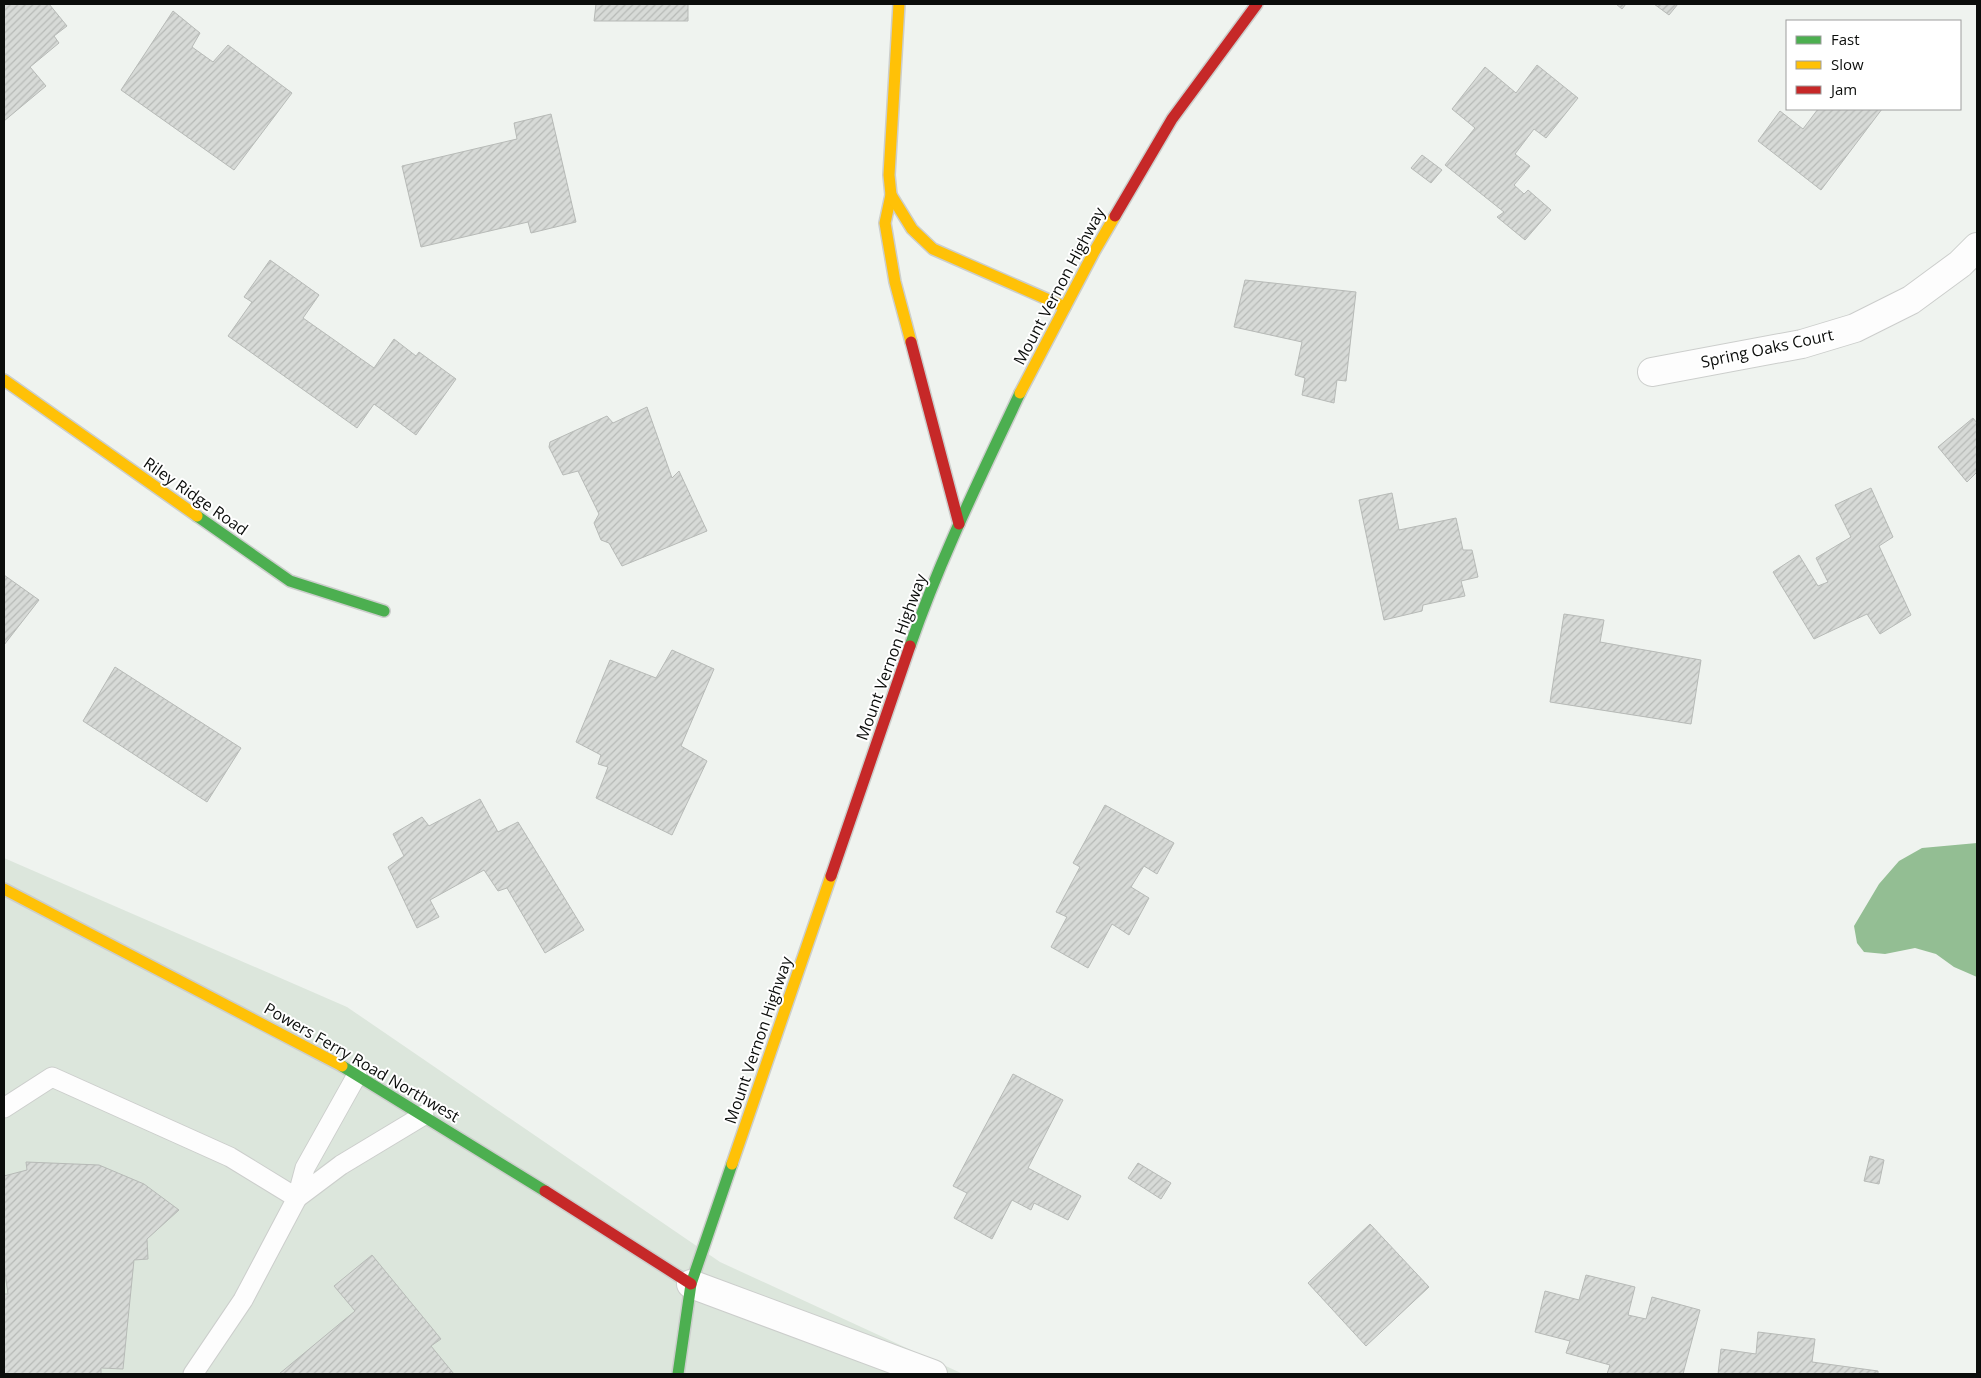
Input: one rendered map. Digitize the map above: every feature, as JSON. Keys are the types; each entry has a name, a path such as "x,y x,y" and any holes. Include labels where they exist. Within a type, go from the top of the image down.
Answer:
{"street":[{"path":"899,4 889,175 891,194 885,224 895,282 959,524"},
{"name":"Mount Vernon Highway","path":"678,1374 691,1284 925,603 959,524 1026,381 1094,252 1172,119 1257,4"},
{"path":"891,194 912,229 933,249 1065,307"},
{"name":"Spring Oaks Court","path":"1652,372 1802,344 1855,328 1911,300 1960,264 1977,247"},
{"name":"Riley Ridge Road","path":"4,380 290,582 384,611"},
{"name":"Powers Ferry Road Northwest","path":"4,888 317,1052 357,1075 424,1115 691,1284"},
{"path":"691,1284 933,1374"}],"lane":[{"path":"192,1374 242,1300 297,1198 305,1168 357,1075"},
{"path":"4,1108 52,1077 230,1157 297,1198"},
{"path":"297,1198 341,1165 424,1115"}],"shaded area":[{"path":"1977,843 1977,977 1954,967 1936,954 1915,948 1885,954 1864,952 1857,943 1854,926 1879,884 1899,861 1922,848"},
{"path":"4,858 347,1007 720,1262 963,1374 4,1374"}],"building":[{"path":"4,4 49,4 67,26 54,36 59,43 30,67 46,86 4,121"},
{"path":"596,4 688,4 688,21 594,21"},
{"path":"1616,4 1626,4 1622,9"},
{"path":"1654,4 1678,4 1669,15"},
{"path":"173,11 200,33 192,47 213,62 228,45 292,93 234,170 121,90"},
{"path":"1537,65 1578,98 1546,138 1534,129 1515,154 1530,166 1514,185 1524,194 1528,190 1551,210 1525,240 1497,217 1504,212 1445,165 1475,128 1452,109 1485,67 1516,93"},
{"path":"1817,110 1881,110 1821,190 1758,141 1780,111 1803,129"},
{"path":"551,114 576,222 531,233 528,222 421,247 402,166 517,139 514,123"},
{"path":"1422,155 1442,170 1431,183 1411,168"},
{"path":"270,260 319,295 303,318 374,368 394,339 416,356 419,352 456,379 416,435 374,404 357,428 228,336 252,302 244,297"},
{"path":"1245,280 1356,292 1346,381 1337,380 1334,403 1302,395 1305,378 1295,375 1302,342 1234,327"},
{"path":"647,407 672,478 679,471 707,531 622,566 609,543 601,540 594,523 599,514 578,471 563,475 549,447 550,442 607,416 613,423"},
{"path":"1973,418 1977,423 1977,472 1967,482 1938,447"},
{"path":"1871,488 1893,537 1879,546 1911,615 1880,634 1867,614 1814,639 1773,572 1799,555 1818,586 1828,582 1816,558 1851,537 1835,505"},
{"path":"1392,493 1399,530 1456,518 1463,550 1472,550 1478,577 1461,581 1465,596 1423,605 1422,611 1384,620 1359,500"},
{"path":"4,575 39,600 4,645"},
{"path":"1564,614 1604,620 1600,642 1701,660 1691,724 1550,702"},
{"path":"672,650 714,669 681,746 707,761 672,835 596,798 608,767 598,764 601,755 576,742 610,660 656,678"},
{"path":"115,667 241,748 207,802 83,721"},
{"path":"480,799 498,832 518,822 584,930 545,953 507,888 498,891 484,870 430,900 439,917 417,928 388,867 404,856 393,834 422,817 429,826"},
{"path":"1105,805 1174,843 1157,874 1144,866 1131,887 1149,898 1129,935 1112,924 1088,968 1051,947 1067,917 1056,912 1080,867 1073,863"},
{"path":"1013,1074 1063,1100 1028,1168 1081,1196 1068,1220 1034,1203 1031,1210 1012,1200 992,1239 954,1218 967,1193 953,1186"},
{"path":"1870,1156 1884,1160 1879,1184 1864,1181"},
{"path":"26,1162 99,1165 144,1184 179,1210 147,1239 148,1259 134,1260 123,1369 101,1368 101,1374 4,1374 4,1294 8,1294 4,1266 4,1176 27,1170"},
{"path":"1138,1163 1171,1183 1161,1199 1128,1178"},
{"path":"1370,1224 1429,1287 1366,1346 1308,1283"},
{"path":"372,1255 441,1339 431,1346 454,1374 279,1374 355,1311 334,1286"},
{"path":"1586,1275 1635,1287 1628,1315 1646,1319 1652,1297 1700,1310 1683,1374 1607,1374 1610,1365 1566,1353 1570,1341 1535,1332 1545,1291 1579,1300"},
{"path":"1758,1332 1815,1339 1812,1362 1878,1371 1878,1374 1718,1374 1721,1349 1756,1354"}],"traffic: fast":[{"path":"910,646 934,581 1020,393"},
{"path":"197,516 290,581 384,611"},
{"path":"342,1066 545,1191"},
{"path":"678,1374 691,1284 732,1164"}],"traffic: slow":[{"path":"899,4 889,175 891,195 885,223 895,282 911,342"},
{"path":"891,195 912,229 933,249 1065,307"},
{"path":"1020,393 1115,216"},
{"path":"4,380 197,516"},
{"path":"732,1164 831,876"},
{"path":"4,889 342,1066"}],"traffic: jam":[{"path":"1115,216 1172,119 1257,4"},
{"path":"911,342 959,524"},
{"path":"831,876 910,646"},
{"path":"545,1191 691,1284"}]}
